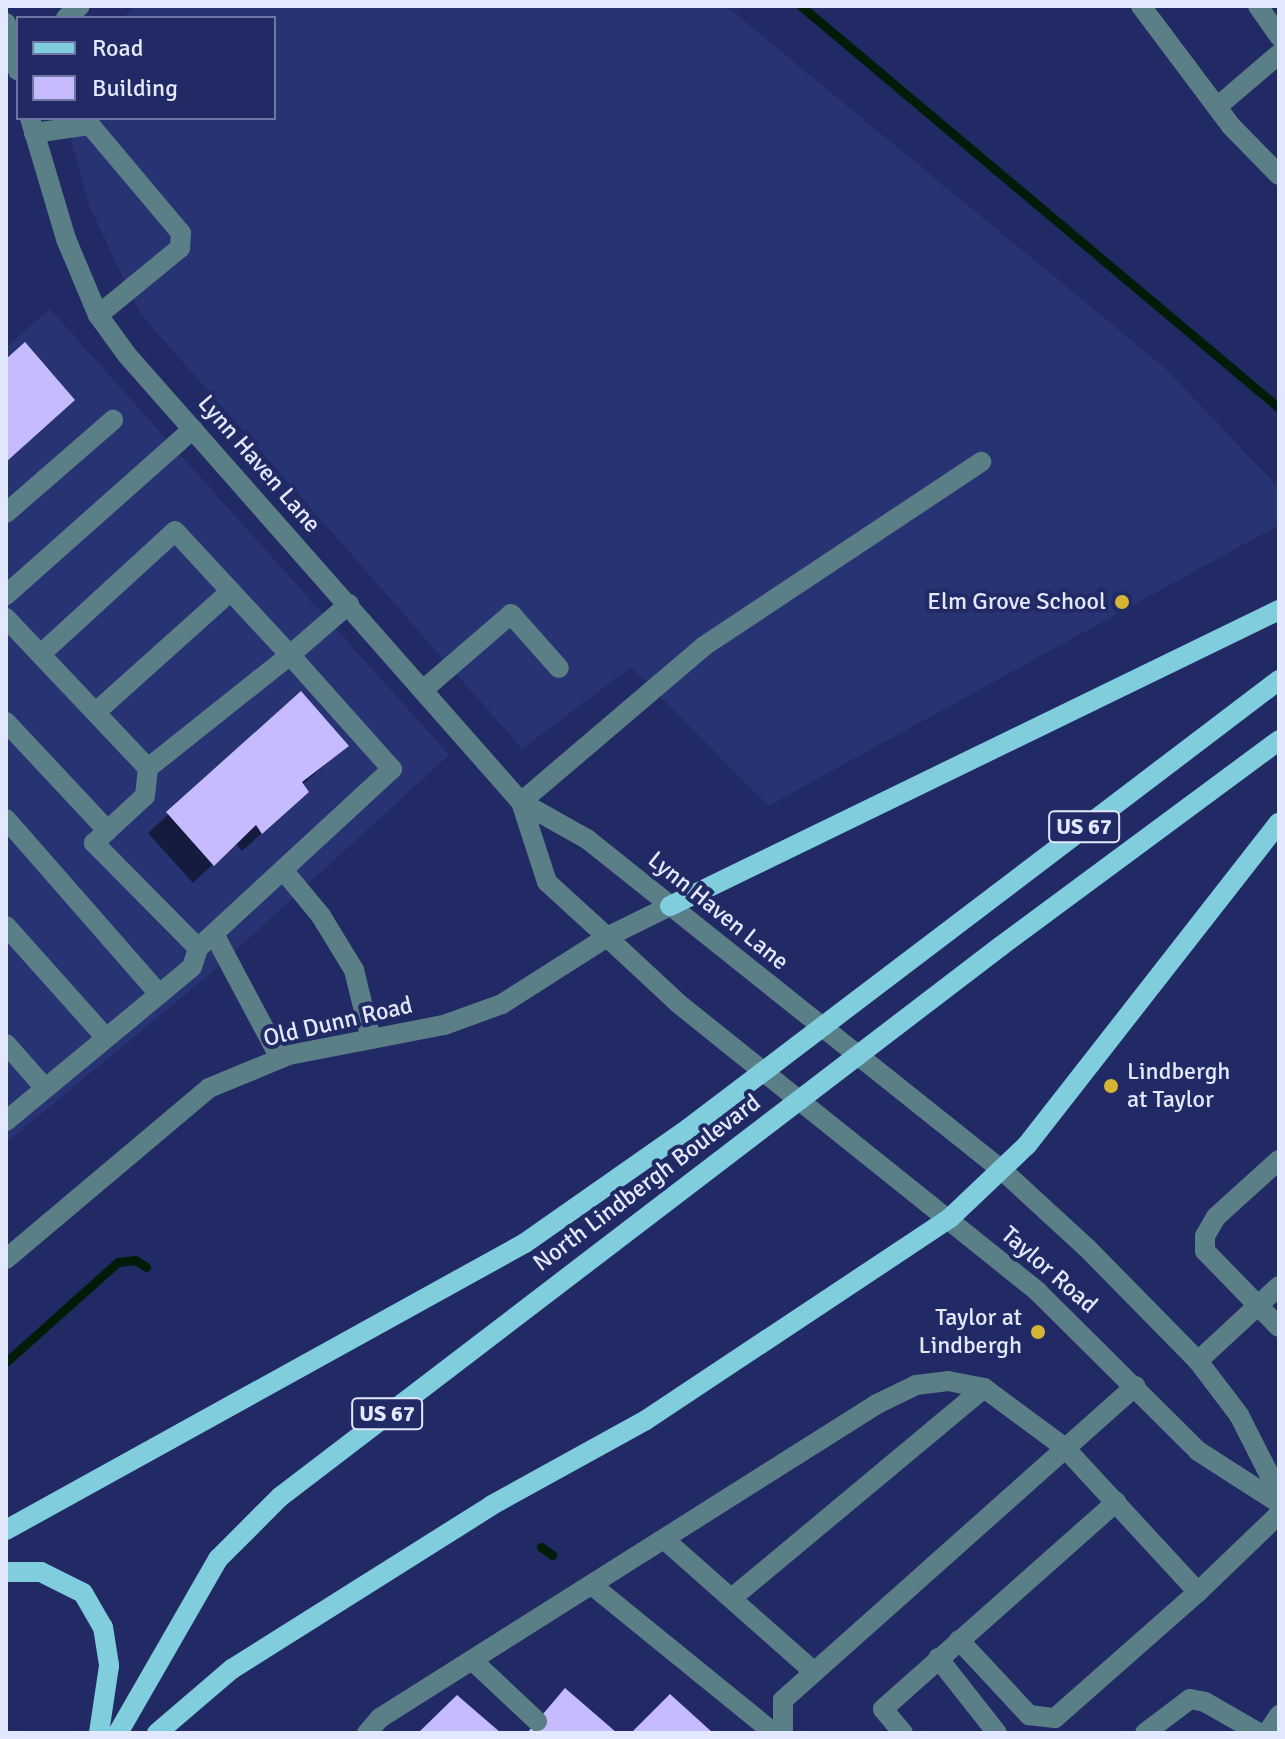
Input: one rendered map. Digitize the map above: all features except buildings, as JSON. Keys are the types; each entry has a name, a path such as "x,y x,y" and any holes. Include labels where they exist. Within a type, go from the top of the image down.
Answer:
{"main road":[{"path":"670,906 1279,610"},
{"name":"North Lindbergh Boulevard","path":"6,1530 525,1243 689,1128 1279,680"},
{"name":"North Lindbergh Boulevard","path":"118,1733 218,1559 280,1497 927,1002 1279,740"},
{"path":"157,1733 232,1669 492,1505 646,1420 950,1218 1003,1171 1279,823"},
{"path":"6,1572 41,1572 83,1593 103,1627 109,1666 99,1733"}],"street":[{"path":"1141,6 1217,107 1279,175"},
{"path":"1258,6 1279,36"},
{"path":"6,23 15,68"},
{"path":"1217,107 1279,54"},
{"path":"32,125 90,125 181,233 180,248 98,315"},
{"name":"Lynn Haven Lane","path":"32,125 66,239 98,315 193,429 521,802 587,839 839,1040"},
{"path":"6,513 113,420"},
{"path":"8,589 193,429"},
{"path":"521,802 704,646 981,462"},
{"path":"6,1121 192,967 198,948 392,769 175,531 42,653"},
{"path":"96,712 231,591"},
{"path":"198,948 94,843 145,796 148,768 349,604"},
{"path":"423,690 511,614 559,668"},
{"path":"6,618 148,768"},
{"path":"6,722 108,831"},
{"name":"Lynn Haven Lane","path":"521,802 547,882 777,1083"},
{"path":"6,819 159,994"},
{"path":"283,870 321,916 354,970 371,1039"},
{"name":"Old Dunn Road","path":"6,1259 209,1088 280,1058 444,1025 502,1004 607,937 670,906"},
{"path":"6,926 106,1038"},
{"path":"214,934 280,1058"},
{"name":"Taylor Road","path":"839,1040 1003,1171 1198,1361 1239,1415 1279,1494"},
{"path":"6,1044 45,1088"},
{"name":"Taylor Road","path":"777,1083 950,1218 1038,1292 1198,1451 1279,1503"},
{"path":"1279,1160 1216,1217 1205,1236 1205,1251 1279,1327"},
{"path":"1198,1361 1279,1286"},
{"path":"367,1733 380,1718 903,1391 948,1381 984,1388 1065,1448 1198,1592"},
{"path":"783,1733 783,1700 1135,1386"},
{"path":"732,1598 984,1388"},
{"path":"903,1733 883,1709 1116,1502"},
{"path":"959,1640 1029,1715 1055,1718 1198,1592 1279,1514"},
{"path":"665,1540 814,1672"},
{"path":"593,1586 774,1733"},
{"path":"938,1658 997,1733"},
{"path":"473,1661 537,1721"},
{"path":"1145,1733 1190,1699 1259,1733"},
{"path":"1267,1733 1279,1715"}],"shaded area":[{"path":"136,6 726,6 1165,368 1279,488 1279,525 768,806 631,667 522,749 140,313 90,208 66,120 276,120 276,16 124,16"},
{"path":"50,309 449,755 210,974 6,1143 6,347"}],"waterway":[{"path":"801,6 1279,408"},
{"path":"6,1362 118,1262 135,1260 146,1267"},
{"path":"541,1547 552,1555"}],"place":[{"name":"Elm Grove School","path":"1122,602"},
{"name":"Lindbergh at Taylor","path":"1111,1086"},
{"name":"Taylor at Lindbergh","path":"1038,1332"}]}
